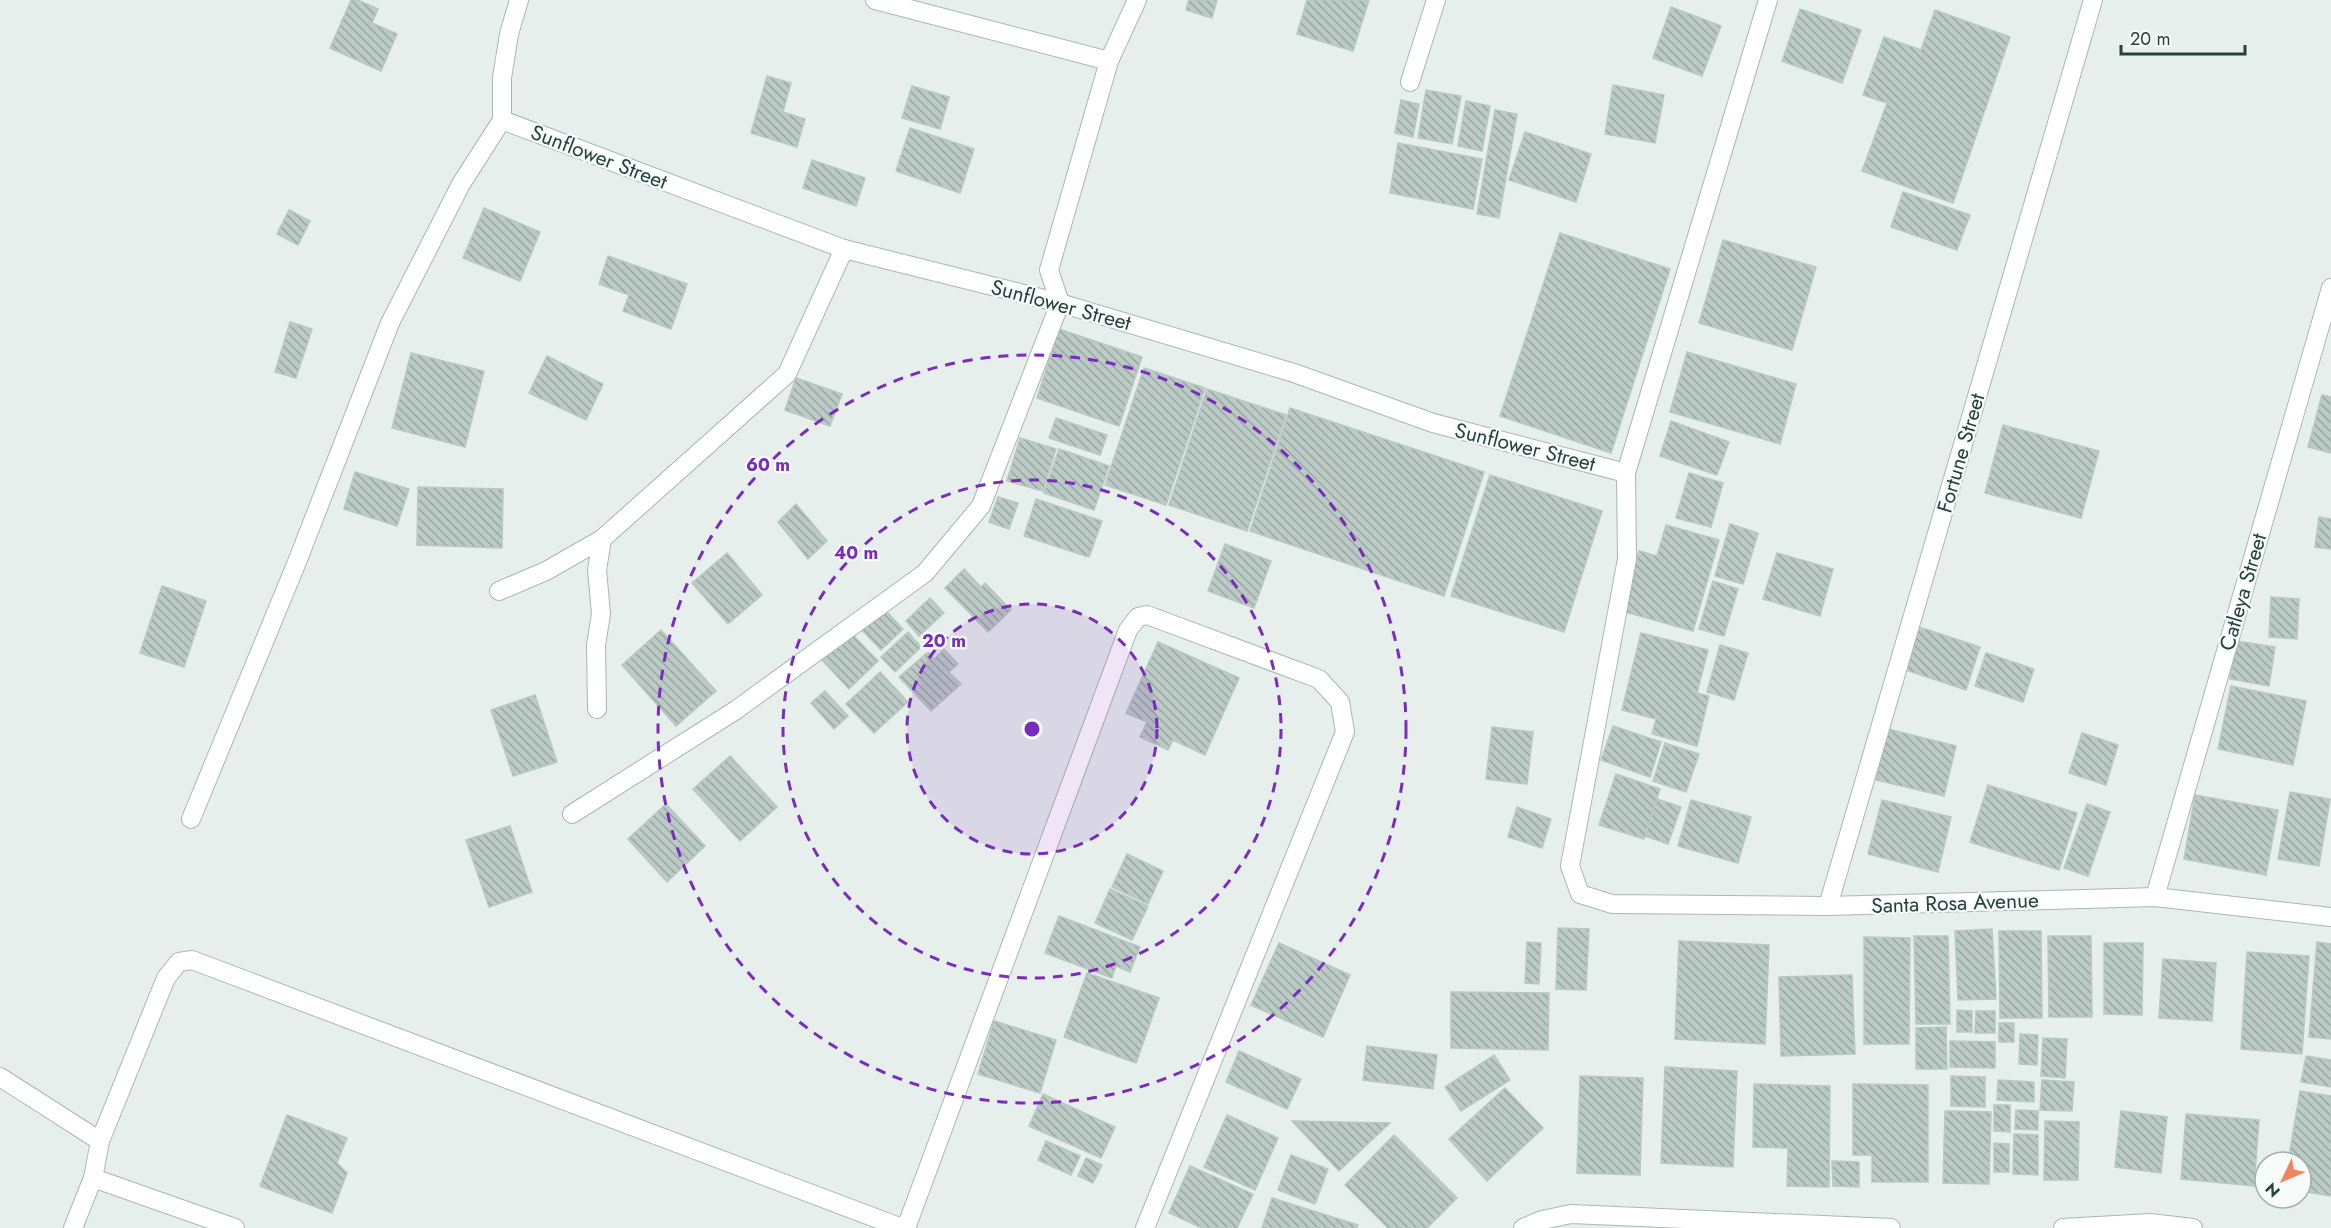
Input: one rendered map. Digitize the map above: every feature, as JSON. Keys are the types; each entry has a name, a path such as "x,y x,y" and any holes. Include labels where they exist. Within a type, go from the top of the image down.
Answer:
{"street":[{"path":"191,819 297,562 390,322 461,184 502,120 502,78 509,34 519,0"},
{"path":"875,0 1109,61"},
{"path":"572,814 736,710 925,573 981,506 1060,303 1049,270 1109,61 1137,0"},
{"path":"1410,82 1436,0"},
{"path":"1626,473 1768,0"},
{"name":"Fortune Street","path":"1828,906 2094,0"},
{"name":"Sunflower Street","path":"502,120 844,249 1060,303 1294,373 1433,423 1626,473"},
{"path":"499,591 546,571 602,539 787,374 844,249"},
{"name":"Catleya Street","path":"2155,897 2331,288"},
{"name":"Santa Rosa Avenue","path":"1626,473 1627,559 1570,866 1580,894 1612,904 1828,906 2155,897 2331,917"},
{"path":"597,709 596,645 601,614 597,570 602,539"},
{"path":"73,1228 93,1178 100,1141 166,978 179,962 192,960 904,1228 1128,630 1138,617 1147,615 1319,679 1340,702 1345,732 1145,1228"},
{"path":"0,1077 100,1141"},
{"path":"93,1178 235,1228"},
{"path":"1523,1228 1542,1220 1571,1214 1891,1228"},
{"path":"2063,1228 2150,1223 2193,1228"}],"building":[{"path":"351,0 358,0 378,9 372,23 397,34 381,71 330,48"},
{"path":"1189,0 1217,0 1212,18 1186,10"},
{"path":"1307,0 1369,0 1353,51 1297,34"},
{"path":"1671,7 1721,26 1702,76 1653,58"},
{"path":"1800,9 1861,30 1842,83 1782,61"},
{"path":"1935,10 2010,37 1953,203 1862,171 1887,103 1863,95 1884,37 1921,50"},
{"path":"767,76 791,83 783,112 805,119 797,147 751,133"},
{"path":"1613,85 1664,95 1655,143 1605,134"},
{"path":"912,86 949,97 940,129 902,118"},
{"path":"1426,90 1461,96 1452,144 1418,138"},
{"path":"1401,100 1419,104 1413,137 1395,133"},
{"path":"1466,101 1490,106 1482,151 1458,146"},
{"path":"1495,110 1517,114 1499,218 1477,214"},
{"path":"910,128 974,149 960,193 896,171"},
{"path":"1525,132 1591,154 1576,202 1509,180"},
{"path":"1398,143 1482,159 1473,209 1390,193"},
{"path":"812,160 865,178 856,206 803,188"},
{"path":"1903,192 1970,215 1957,250 1891,227"},
{"path":"484,208 540,232 520,281 463,258"},
{"path":"289,210 310,221 298,245 277,234"},
{"path":"1560,233 1670,269 1611,453 1500,416"},
{"path":"1723,240 1816,267 1792,350 1699,323"},
{"path":"608,256 687,284 671,329 623,311 629,295 599,284"},
{"path":"290,322 312,329 296,378 275,372"},
{"path":"1059,329 1142,357 1119,426 1037,398"},
{"path":"1687,352 1796,384 1780,444 1670,412"},
{"path":"411,353 484,371 465,447 392,428"},
{"path":"547,356 603,384 586,420 529,393"},
{"path":"1144,368 1205,388 1166,505 1105,485"},
{"path":"796,378 842,394 830,426 785,410"},
{"path":"1207,389 1286,415 1247,531 1169,505"},
{"path":"2322,395 2331,397 2331,453 2308,447"},
{"path":"1290,408 1484,472 1444,596 1250,531"},
{"path":"1056,418 1107,435 1100,455 1049,438"},
{"path":"1671,421 1729,442 1717,475 1660,456"},
{"path":"2003,425 2099,451 2081,518 1985,493"},
{"path":"1020,438 1056,449 1043,491 1007,481"},
{"path":"1059,449 1109,466 1094,510 1044,493"},
{"path":"355,472 409,489 397,526 344,509"},
{"path":"1689,473 1723,483 1711,527 1676,518"},
{"path":"1490,475 1602,511 1564,632 1451,596"},
{"path":"418,487 503,489 502,548 417,545"},
{"path":"998,497 1018,503 1009,529 989,522"},
{"path":"1036,499 1102,521 1089,557 1024,536"},
{"path":"796,504 827,541 808,559 778,522"},
{"path":"2319,517 2331,519 2331,549 2315,547"},
{"path":"1730,524 1758,533 1743,584 1715,576"},
{"path":"1666,525 1719,540 1693,631 1622,611 1639,551 1657,556"},
{"path":"1225,544 1271,561 1254,608 1208,591"},
{"path":"727,553 762,595 728,624 692,583"},
{"path":"1777,553 1833,569 1820,616 1763,599"},
{"path":"964,569 981,587 985,583 1011,610 988,632 945,588"},
{"path":"1713,581 1738,589 1724,636 1699,629"},
{"path":"162,586 206,601 184,667 140,653"},
{"path":"2271,597 2299,599 2297,639 2269,637"},
{"path":"930,598 944,613 919,636 906,621"},
{"path":"884,609 903,629 881,650 862,630"},
{"path":"1916,626 1980,647 1966,690 1903,669"},
{"path":"661,630 716,691 676,726 622,665"},
{"path":"908,632 921,647 895,672 881,657"},
{"path":"851,633 878,661 849,689 822,660"},
{"path":"1641,633 1708,650 1697,693 1709,696 1697,746 1652,734 1656,719 1622,710"},
{"path":"2236,641 2275,647 2269,686 2230,679"},
{"path":"1158,642 1239,678 1205,755 1173,740 1168,750 1140,737 1147,722 1126,713"},
{"path":"1720,645 1748,653 1734,700 1707,692"},
{"path":"944,649 958,664 949,672 961,684 931,711 899,677 928,652 934,659"},
{"path":"1986,653 2034,669 2023,702 1975,686"},
{"path":"880,672 908,702 874,733 846,704"},
{"path":"2231,686 2306,701 2293,765 2218,749"},
{"path":"825,691 848,716 834,729 811,703"},
{"path":"535,695 557,762 513,776 491,710"},
{"path":"1613,726 1661,742 1650,777 1601,760"},
{"path":"1492,727 1533,732 1527,784 1486,779"},
{"path":"1888,729 1956,746 1944,796 1876,780"},
{"path":"2082,733 2118,745 2106,785 2069,773"},
{"path":"1665,743 1699,754 1686,792 1653,781"},
{"path":"730,756 777,807 740,841 693,789"},
{"path":"1616,774 1660,789 1644,839 1599,825"},
{"path":"1988,785 2077,813 2059,870 1970,842"},
{"path":"2290,792 2330,799 2319,866 2278,859"},
{"path":"2195,795 2278,810 2266,875 2184,859"},
{"path":"1657,799 1681,807 1668,844 1645,836"},
{"path":"1691,800 1751,817 1738,863 1678,846"},
{"path":"1882,800 1951,817 1938,872 1868,854"},
{"path":"666,804 705,846 667,882 628,839"},
{"path":"2087,804 2110,812 2088,876 2064,868"},
{"path":"1517,807 1551,819 1542,848 1508,837"},
{"path":"510,826 532,892 489,907 466,840"},
{"path":"1127,854 1163,871 1148,904 1112,887"},
{"path":"1110,889 1148,906 1132,940 1095,923"},
{"path":"1059,916 1140,947 1130,972 1116,966 1112,978 1045,953"},
{"path":"1558,928 1589,929 1586,990 1556,989"},
{"path":"1992,929 1996,999 1958,1000 1955,931"},
{"path":"1999,931 2041,931 2042,1018 2000,1018"},
{"path":"1914,936 1948,936 1950,1024 1916,1024"},
{"path":"2048,936 2091,936 2092,1017 2049,1017"},
{"path":"1864,937 1910,938 1909,1044 1864,1044"},
{"path":"1679,941 1769,945 1765,1044 1675,1039"},
{"path":"1527,942 1541,943 1539,984 1525,983"},
{"path":"2317,942 2331,944 2331,1039 2309,1037"},
{"path":"1279,943 1350,975 1323,1037 1251,1005"},
{"path":"2104,943 2143,943 2142,1015 2104,1014"},
{"path":"2247,952 2309,956 2302,1054 2241,1049"},
{"path":"2163,959 2216,963 2212,1021 2159,1018"},
{"path":"1087,973 1159,998 1136,1063 1064,1037"},
{"path":"1852,975 1855,1054 1781,1056 1779,977"},
{"path":"1451,992 1549,993 1548,1050 1451,1048"},
{"path":"1957,1010 1972,1011 1972,1032 1957,1032"},
{"path":"1976,1011 1995,1011 1995,1033 1975,1033"},
{"path":"994,1021 1056,1040 1040,1093 978,1074"},
{"path":"1999,1023 2014,1023 2014,1042 1999,1042"},
{"path":"1946,1027 1947,1069 1916,1069 1916,1028"},
{"path":"2020,1034 2038,1035 2037,1065 2019,1064"},
{"path":"2043,1038 2067,1039 2065,1078 2041,1076"},
{"path":"1950,1041 1995,1042 1995,1068 1950,1067"},
{"path":"1367,1046 1437,1055 1433,1089 1363,1080"},
{"path":"1239,1051 1301,1079 1287,1109 1226,1082"},
{"path":"1494,1055 1510,1080 1461,1111 1445,1087"},
{"path":"2306,1056 2331,1060 2331,1087 2301,1082"},
{"path":"1665,1067 1737,1071 1733,1167 1661,1163"},
{"path":"1580,1076 1643,1078 1640,1175 1577,1173"},
{"path":"1951,1076 1985,1077 1985,1107 1951,1106"},
{"path":"1998,1080 2034,1082 2034,1102 1997,1100"},
{"path":"2042,1080 2074,1082 2072,1111 2040,1110"},
{"path":"1754,1084 1830,1086 1829,1187 1787,1186 1788,1148 1753,1147"},
{"path":"1853,1084 1928,1085 1928,1182 1872,1182 1872,1155 1853,1155"},
{"path":"1505,1088 1543,1128 1487,1181 1449,1139"},
{"path":"2300,1091 2331,1096 2331,1196 2313,1193 2313,1150 2290,1150"},
{"path":"1043,1094 1115,1127 1101,1158 1029,1126"},
{"path":"1994,1105 2010,1105 2010,1132 1994,1131"},
{"path":"2016,1110 2038,1111 2038,1130 2015,1129"},
{"path":"1945,1111 1991,1112 1989,1184 1943,1183"},
{"path":"2121,1111 2167,1117 2161,1173 2115,1167"},
{"path":"2186,1114 2259,1120 2257,1150 2253,1150 2253,1186 2181,1179"},
{"path":"287,1115 347,1138 337,1163 347,1173 332,1213 260,1186"},
{"path":"1227,1115 1278,1138 1255,1190 1204,1167"},
{"path":"1292,1121 1390,1123 1339,1171"},
{"path":"2045,1121 2079,1122 2078,1180 2044,1180"},
{"path":"2014,1134 2038,1135 2038,1175 2013,1174"},
{"path":"1394,1135 1457,1198 1427,1228 1388,1228 1345,1185"},
{"path":"1046,1141 1080,1156 1071,1175 1038,1160"},
{"path":"1994,1143 2009,1144 2009,1172 1994,1172"},
{"path":"1291,1155 1328,1169 1315,1204 1278,1190"},
{"path":"1086,1158 1102,1165 1093,1183 1078,1176"},
{"path":"1832,1161 1859,1162 1859,1187 1833,1186"},
{"path":"1190,1166 1253,1194 1237,1228 1202,1228 1169,1213"},
{"path":"1272,1198 1358,1225 1357,1228 1262,1228"}]}
